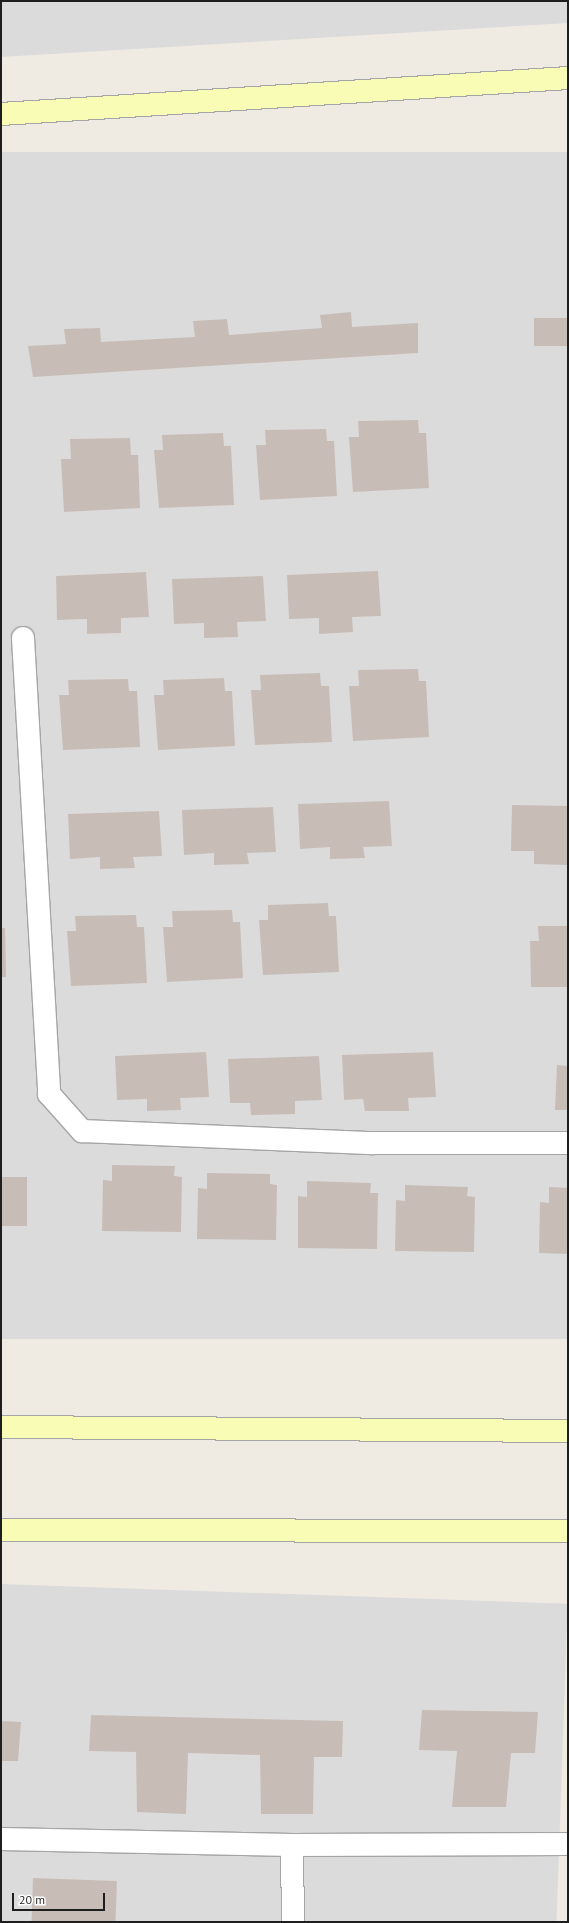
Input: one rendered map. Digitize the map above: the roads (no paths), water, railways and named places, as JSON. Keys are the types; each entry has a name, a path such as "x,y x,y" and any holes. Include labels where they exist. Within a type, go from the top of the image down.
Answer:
{"main road":[{"path":"1,114 568,78"},
{"path":"1,1427 568,1431"},
{"path":"1,1530 568,1531"}],"street":[{"path":"23,638 49,1094 82,1131 374,1143 568,1143"},
{"path":"1,1839 292,1845 568,1844"},
{"path":"292,1845 293,1922"}]}
